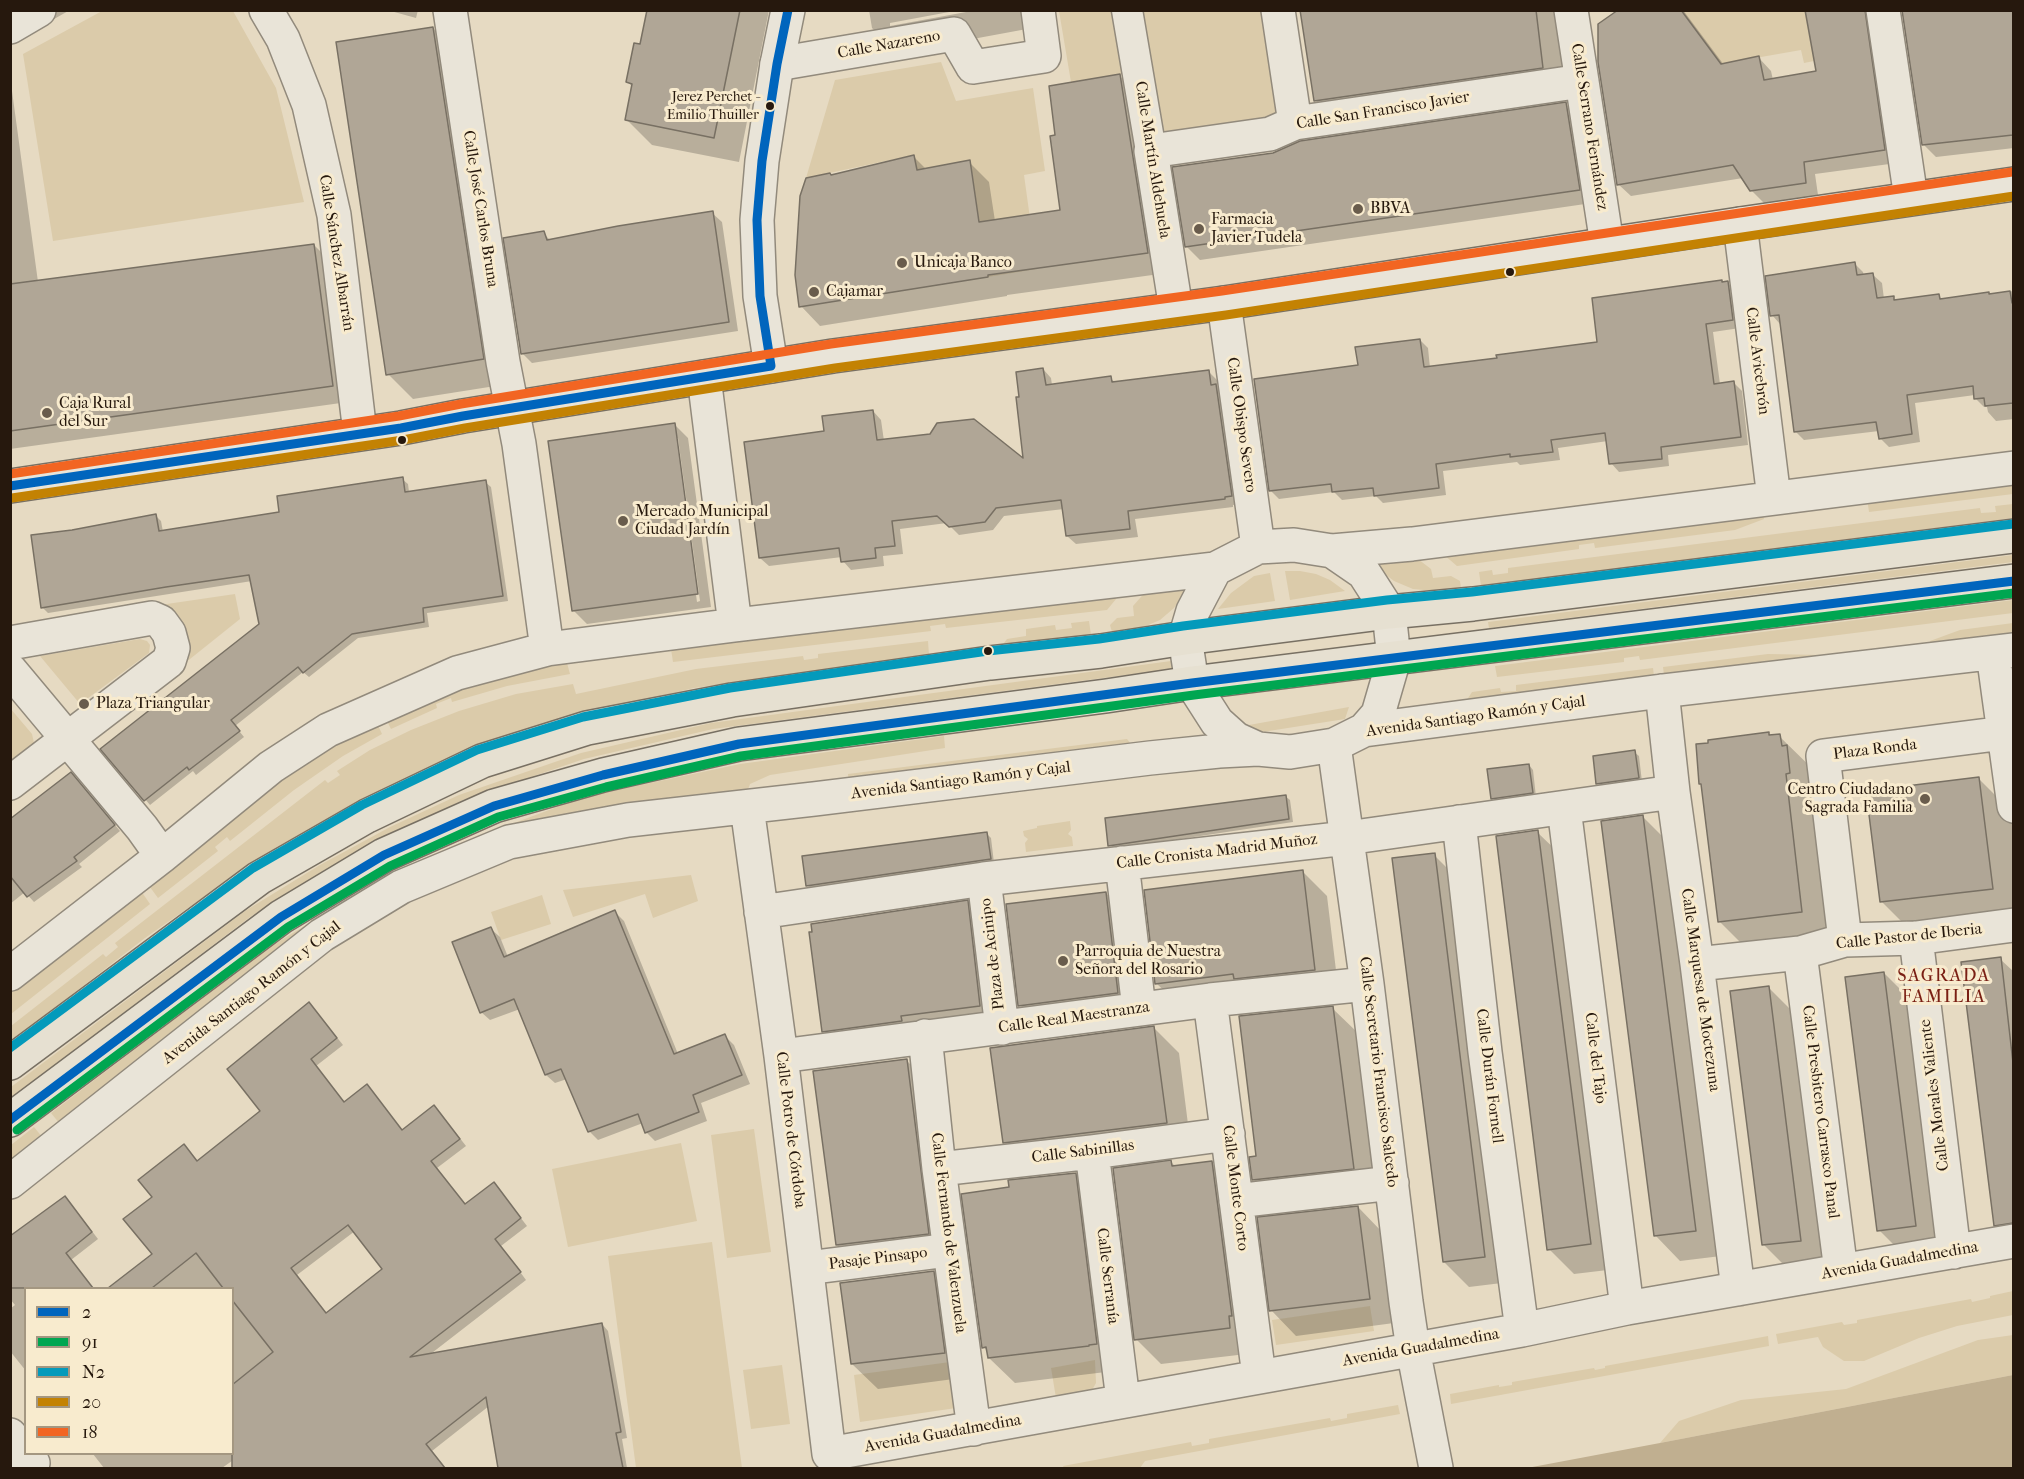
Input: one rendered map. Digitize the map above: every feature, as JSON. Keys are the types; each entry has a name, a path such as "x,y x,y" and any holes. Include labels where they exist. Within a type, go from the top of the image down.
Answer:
{"main road":[{"path":"10,1063 259,878 367,816 483,761 587,728 732,700 990,663 2013,536"},
{"path":"10,1120 281,917 384,855 494,806 603,775 739,744 1106,696 1192,682 1394,659 2013,581"}],"street":[{"path":"10,27 39,10"},
{"name":"Calle Sánchez Albarrán","path":"266,10 283,39 309,105 334,215 360,433"},
{"path":"290,10 299,34 309,105"},
{"name":"Calle José Carlos Bruna","path":"450,10 519,444 547,650"},
{"path":"771,366 760,296 757,220 762,161 788,10"},
{"name":"Calle Nazareno","path":"777,64 954,34 973,67 1044,56 1038,10"},
{"name":"Calle Martín Aldehuela","path":"1127,10 1176,309"},
{"path":"1278,10 1295,123"},
{"name":"Calle Serrano Fernández","path":"1571,10 1607,244"},
{"path":"1883,10 1911,198"},
{"name":"Calle San Francisco Javier","path":"1150,151 1270,134 1295,123 1582,81"},
{"path":"10,486 360,433 771,366 1224,303 2013,184"},
{"name":"Calle Avicebrón","path":"1740,224 1774,498"},
{"name":"Calle Obispo Severo","path":"1224,303 1258,547"},
{"path":"704,377 735,625"},
{"path":"10,974 162,856 271,767 328,730 457,673 547,650 735,625 1215,568 1258,547 1294,545 1332,551 1412,544 2013,468"},
{"path":"1332,551 1364,573 1389,612 1394,659 1378,714 1364,730"},
{"path":"1215,568 1193,611 1185,638 1192,682 1217,722 1236,739 1258,749"},
{"path":"10,643 152,618 161,622 169,633 173,648 169,661 10,783"},
{"path":"2003,652 2013,806"},
{"name":"Avenida Santiago Ramón y Cajal","path":"10,1182 322,935 401,887 509,842 628,820 1150,758 1258,749 1290,752 1334,745 1364,730 1662,691 2003,652"},
{"path":"10,670 142,828 162,856"},
{"name":"Calle Marquesa de Moctezuna","path":"1662,691 1673,792 1738,1289"},
{"name":"Calle Secretario Francisco Salcedo","path":"1334,745 1413,1349 1436,1468"},
{"name":"Plaza Ronda","path":"1845,940 1823,756 2008,749"},
{"name":"Calle Cronista Madrid Muñoz","path":"761,912 984,879 1347,838 1673,792"},
{"name":"Calle Potro de Córdoba","path":"747,807 781,1056 829,1454"},
{"name":"Calle del Tajo","path":"1564,808 1627,1308"},
{"name":"Calle Durán Fornell","path":"1459,822 1485,1052 1522,1330"},
{"path":"1122,863 1139,1009"},
{"name":"Plaza de Acinipo","path":"984,879 1002,1028"},
{"name":"Calle Pastor de Iberia","path":"1697,964 1800,952 1845,940 1916,938 2013,925"},
{"name":"Calle Morales Valiente","path":"1916,938 1954,1252"},
{"name":"Calle Presbitero Carrasco Panal","path":"1800,952 1841,1271"},
{"name":"Calle Real Maestranza","path":"781,1056 1210,1000 1367,984"},
{"name":"Calle Monte Corto","path":"1210,1000 1259,1376"},
{"name":"Calle Fernando de Valenzuela","path":"924,1036 949,1250 974,1429"},
{"name":"Calle Sabinillas","path":"939,1169 1228,1134"},
{"name":"Calle Serranía","path":"1092,1152 1123,1400"},
{"path":"1236,1201 1392,1183"},
{"name":"Avenida Guadalmedina","path":"829,1454 1522,1330 1627,1308 2013,1241"},
{"name":"Pasaje Pinsapo","path":"807,1268 949,1250"},
{"path":"10,1435 29,1466"}],"shaded area":[{"path":"102,11 233,11 276,88 304,202 53,241 23,54"},
{"path":"1059,11 1115,11 1125,74 1071,82"},
{"path":"1138,11 1266,11 1280,102 1274,115 1261,124 1158,139"},
{"path":"1681,11 1805,11 1814,61 1804,63 1801,50 1721,64"},
{"path":"941,62 956,101 1033,88 1045,171 1024,175 1037,269 988,277 970,160 917,170 914,155 806,178 835,80"},
{"path":"2013,479 2013,494 1869,512 1867,498"},
{"path":"2013,504 2013,518 1481,586 1479,572 1492,570 1493,575 1508,573 1508,568 1980,508 1981,513 1996,512 1995,506"},
{"path":"1762,511 1764,519 1735,530 1595,548 1594,543 1579,545 1579,549 1457,566 1443,554"},
{"path":"2013,555 2013,562 1489,628 1488,622"},
{"path":"1414,556 1431,569 1433,578 1451,576 1460,581 1461,588 1435,591 1413,589 1394,581 1381,571 1381,563"},
{"path":"1285,571 1316,574 1330,580 1345,591 1290,600"},
{"path":"1270,573 1275,601 1218,609 1231,593 1254,576"},
{"path":"1182,586 1185,592 1174,608 1160,620 1141,628 1112,632 1110,625 1117,618 1134,616 1133,606 1148,589"},
{"path":"1121,593 1107,610 946,628 945,624 930,626 931,631 673,662 671,649"},
{"path":"235,594 240,619 185,663 188,643 186,634 182,625 160,605"},
{"path":"2013,600 2013,613 1640,660 1639,656 1624,658 1624,662 1497,677 1495,666"},
{"path":"1089,621 1091,635 1001,647 1007,639 1026,636 1026,629 1055,625 1056,630 1072,628 1071,623"},
{"path":"2013,623 2013,638 1931,649 1930,641 1960,630"},
{"path":"140,639 147,641 150,645 149,653 80,704 40,656"},
{"path":"928,641 929,655 694,688 554,721 465,752 358,801 264,855 145,938 11,1042 11,1026 103,954 106,957 118,947 115,943 325,780 328,783 340,775 337,771 370,750 411,730 459,711 516,694 573,684 576,694 696,669 803,656 804,660 818,658 818,654"},
{"path":"1768,654 1823,655 1824,662 1665,683 1663,667"},
{"path":"1171,661 1175,666 1172,669 713,729 584,759 463,800 393,833 250,917 11,1098 11,1087 245,911 320,865 390,827 459,795 581,753 711,723"},
{"path":"567,663 570,674 507,686 452,702 451,698 436,704 437,708 391,729 385,717 454,690 515,672"},
{"path":"1653,668 1655,684 1461,709 1472,692 1500,688 1501,692 1516,691 1516,685"},
{"path":"1349,707 1345,719 1256,733 1249,725"},
{"path":"10,708 32,734 34,743 11,762"},
{"path":"376,721 382,734 343,756 294,790 230,841 227,837 215,847 218,851 158,898 147,883 281,777 335,743"},
{"path":"944,736 945,748 770,775 750,784 745,798 459,853 64,1129 51,1113 268,948 389,875 455,845 584,797 740,764"},
{"path":"1127,739 1135,749 849,786 848,774"},
{"path":"1070,821 1071,830 1068,834 1072,837 1073,846 1026,852 1025,843 1028,839 1024,836 1023,831 1037,828 1037,826"},
{"path":"691,875 698,901 653,918 645,894 573,917 563,890"},
{"path":"139,888 150,904 11,1014 11,989"},
{"path":"542,895 551,924 501,940 491,912"},
{"path":"34,1127 47,1143 11,1171 11,1145"},
{"path":"754,1129 771,1252 727,1258 711,1135"},
{"path":"681,1143 697,1221 568,1247 552,1169"},
{"path":"712,1242 742,1468 636,1468 608,1256"},
{"path":"2013,1291 2013,1315 1957,1326 1919,1338 1864,1361 1844,1361 1823,1347 1818,1337 1778,1344 1776,1334 1842,1322 1844,1325 1857,1323 1857,1320 1971,1299 1972,1302"},
{"path":"1370,1306 1374,1331 1276,1345 1272,1320"},
{"path":"2013,1335 2013,1375 1660,1443 1679,1421 1741,1400 1846,1389 1978,1340"},
{"path":"1768,1336 1769,1346 1451,1404 1450,1394 1499,1385 1499,1387 1512,1385 1512,1382 1594,1368 1595,1370 1605,1368 1605,1366"},
{"path":"1095,1360 1096,1383 1091,1392 1056,1398 1051,1368"},
{"path":"950,1362 956,1408 860,1422 854,1375"},
{"path":"782,1365 790,1424 751,1429 743,1370"},
{"path":"2013,1375 2013,1468 1527,1468 1660,1443"},
{"path":"1398,1405 1400,1414 1145,1461 1140,1468 1064,1468 1063,1466 1191,1442 1192,1446 1209,1443 1209,1439 1330,1418 1331,1421 1347,1418 1347,1414"}],"building":[{"path":"647,10 740,10 714,138 625,120 632,84 626,82 634,43 640,44"},
{"path":"1300,10 1536,10 1543,68 1314,101"},
{"path":"1618,10 1681,10 1721,64 1759,56 1764,80 1816,71 1805,10 1865,10 1885,150 1804,162 1806,183 1750,191 1733,165 1617,185 1598,62 1598,24"},
{"path":"1902,10 2013,10 2013,135 1922,145"},
{"path":"433,27 484,359 386,375 336,42"},
{"path":"1120,74 1148,253 988,275 988,277 799,307 795,275 800,196 806,178 830,173 831,175 914,155 917,170 970,160 979,222 1060,210 1050,136 1055,135 1049,86"},
{"path":"1566,102 1580,190 1185,247 1172,167 1273,153 1300,141"},
{"path":"713,211 729,322 521,354 503,238 544,231 547,240"},
{"path":"314,244 333,386 10,431 10,284"},
{"path":"1855,262 1857,275 1873,273 1877,298 1894,296 1894,300 1939,294 1940,299 2010,291 2013,303 2013,403 1985,406 1984,398 1974,399 1973,386 1907,395 1912,434 1879,439 1876,422 1794,432 1779,315 1770,316 1765,276"},
{"path":"1722,280 1722,282 1728,281 1733,320 1706,324 1714,384 1734,381 1741,437 1661,447 1662,459 1609,464 1605,433 1551,440 1553,452 1510,457 1510,454 1436,464 1439,488 1374,496 1373,488 1332,492 1331,484 1269,491 1254,379 1358,365 1355,347 1420,339 1424,367 1597,342 1592,298"},
{"path":"1043,368 1046,385 1111,376 1112,382 1209,370 1211,385 1216,384 1232,496 1225,497 1225,499 1128,511 1130,529 1066,536 1061,500 996,508 985,522 949,527 937,516 892,521 895,546 875,548 876,558 841,562 839,548 759,558 744,442 824,431 822,416 873,410 877,440 930,434 937,423 974,419 1023,458 1016,397 1019,397 1016,372"},
{"name":"Mercado Municipal Ciudad Jardín","path":"675,423 698,594 572,611 548,441"},
{"path":"403,477 405,492 486,480 503,596 423,608 424,622 352,634 303,673 298,667 231,720 240,731 189,770 187,767 144,801 100,749 259,624 249,575 41,608 31,535 72,530 156,514 159,531 279,512 277,496"},
{"path":"1769,732 1769,735 1780,734 1782,746 1787,745 1790,773 1786,774 1802,912 1718,922 1701,784 1699,784 1696,744 1708,743 1708,740"},
{"path":"1635,750 1639,778 1596,784 1593,756"},
{"path":"1529,764 1533,793 1491,799 1487,769"},
{"path":"71,772 115,825 74,857 77,861 27,897 10,876 10,819"},
{"path":"1979,777 1993,889 1880,902 1866,791"},
{"path":"1286,795 1289,819 1108,846 1105,818"},
{"path":"1643,815 1696,1231 1654,1236 1601,821"},
{"path":"1538,830 1591,1244 1547,1250 1496,836"},
{"path":"987,832 991,859 806,886 802,856"},
{"path":"1435,853 1485,1257 1443,1262 1392,858"},
{"path":"1303,870 1315,970 1234,979 1233,974 1155,984 1144,890"},
{"name":"Parroquia de Nuestra Señora del Rosario","path":"1106,892 1118,993 1018,1006 1006,904"},
{"path":"968,900 980,1006 901,1016 902,1021 822,1032 809,932 812,932 811,924"},
{"path":"615,910 674,1054 725,1034 742,1075 693,1095 699,1112 645,1133 638,1114 588,1132 561,1069 545,1075 514,999 480,1013 452,942 491,927 504,957"},
{"path":"2001,957 2013,1063 2013,1223 1994,1226 1961,962"},
{"path":"1884,972 1916,1226 1877,1231 1845,977"},
{"path":"1769,986 1801,1241 1762,1245 1730,991"},
{"path":"309,1002 337,1038 311,1059 344,1102 367,1084 402,1130 434,1105 460,1139 431,1161 465,1204 494,1182 521,1218 495,1239 521,1272 410,1357 602,1323 621,1432 616,1433 623,1468 498,1468 486,1397 426,1444 445,1468 232,1468 234,1383 273,1352 234,1303 234,1287 222,1287 196,1253 153,1287 109,1287 152,1254 123,1219 152,1197 138,1180 184,1144 197,1161 260,1111 227,1069","holes":["348,1225 382,1269 326,1313 291,1268"]},
{"path":"1333,1006 1354,1169 1252,1180 1249,1157 1256,1156 1239,1016"},
{"path":"1154,1026 1167,1123 1003,1143 990,1048"},
{"path":"907,1059 929,1234 836,1245 813,1071"},
{"path":"1171,1160 1172,1166 1212,1161 1232,1316 1229,1316 1230,1328 1134,1340 1113,1168"},
{"path":"1076,1173 1097,1344 988,1358 986,1347 982,1348 961,1194 1009,1187 1008,1180"},
{"path":"65,1196 92,1232 66,1253 92,1287 10,1288 10,1236"},
{"path":"1358,1206 1370,1299 1269,1311 1257,1217"},
{"path":"934,1271 945,1353 851,1364 840,1283"}],"transit line":[{"name":"2","path":"10,486 401,428 771,366 760,296 757,220 762,161 788,10"},
{"name":"18","path":"10,474 399,416 831,344 1222,291 2012,172"},
{"name":"20","path":"12,498 403,440 835,368 1226,315 2014,196"},
{"name":"N2","path":"10,1048 253,868 362,805 477,750 583,717 730,688 988,651 2013,524"},
{"name":"2","path":"10,1120 281,917 384,855 494,806 603,775 739,744 1192,683 2014,581"},
{"name":"91","path":"17,1130 288,927 390,866 498,817 606,787 741,756 1194,695 2014,593"}],"place":[{"name":"Jerez Perchet - Emilio Thuiller","path":"770,106"},
{"name":"BBVA","path":"1358,209"},
{"name":"Farmacia Javier Tudela","path":"1199,229"},
{"name":"Unicaja Banco","path":"902,263"},
{"name":"Cajamar","path":"814,292"},
{"name":"Caja Rural del Sur","path":"47,413"},
{"name":"Mercado Municipal Ciudad Jardín","path":"623,521"},
{"name":"Plaza Triangular","path":"84,704"},
{"name":"Centro Ciudadano Sagrada Familia","path":"1925,799"},
{"name":"Parroquia de Nuestra Señora del Rosario","path":"1063,961"}],"district":[{"name":"SAGRADA FAMILIA","path":"1944,987"}]}
